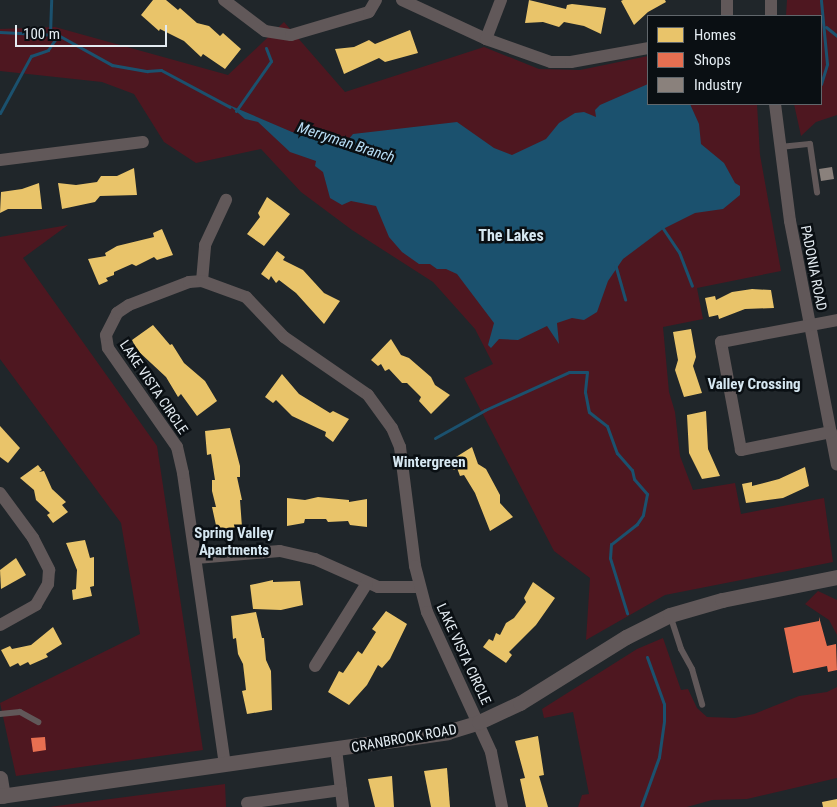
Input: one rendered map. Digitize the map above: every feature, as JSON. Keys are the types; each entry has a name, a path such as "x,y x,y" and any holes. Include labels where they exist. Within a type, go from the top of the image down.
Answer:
{"street":[{"path":"224,0 265,31 290,35 368,12 376,0"},
{"path":"402,0 486,39 551,62 570,62 647,48"},
{"path":"486,39 501,0"},
{"path":"727,0 727,15"},
{"path":"771,0 772,15"},
{"name":"PADONIA ROAD","path":"775,105 779,147 837,465"},
{"path":"0,160 143,142"},
{"path":"202,281 205,244 226,200"},
{"name":"LAKE VISTA CIRCLE","path":"225,765 196,558 176,447 108,348 106,335 118,313 129,304 189,282 202,281 246,297 284,337 368,395 381,411 400,446 410,535 427,612 479,722 494,760 502,807"},
{"path":"831,432 741,450 721,342 837,320"},
{"path":"0,493 34,538 49,570 48,584 36,605 0,625"},
{"path":"196,558 258,552 288,552 315,559 367,583 395,589 420,587"},
{"name":"CRANBROOK ROAD","path":"2,800 225,765 430,736 479,722 520,703 626,637 670,616 722,600 837,577"},
{"path":"315,666 367,583"},
{"path":"336,749 343,807"},
{"path":"0,778 2,800"},
{"path":"247,803 341,790"}],"lane":[{"path":"779,147 810,144 817,192"},
{"path":"670,616 681,650 692,669 702,705"},
{"path":"0,714 20,712 38,722"}],"shaded area":[{"path":"787,0 837,0 837,115 816,122 801,136 794,105 822,105 822,15 786,15"},
{"path":"284,22 345,92 484,47 539,69 580,70 647,56 647,105 757,105 760,155 781,271 697,288 703,319 663,327 669,392 675,412 680,456 693,490 735,483 741,514 824,498 833,562 665,595 586,640 590,578 554,551 464,378 493,364 475,329 433,282 352,230 301,192 261,149 196,163 164,142 134,94 102,82 0,71 0,29 55,27 228,75"},
{"path":"68,225 23,258 157,446 203,750 16,776 0,703 140,634 121,523 0,359 0,237"},
{"path":"818,591 837,600 837,635 829,620 805,604"},
{"path":"663,638 681,690 688,689 697,708 707,717 735,718 754,714 799,696 827,692 837,687 837,778 747,799 712,800 687,807 578,807 582,795 589,794 573,712 544,718 542,709 637,649"},
{"path":"225,784 226,807 49,807"}],"water":[{"path":"647,84 647,105 690,105 699,124 701,144 724,163 735,183 740,186 740,195 723,209 695,213 663,229 623,259 608,281 597,312 584,320 572,318 557,323 559,344 547,326 518,340 499,339 491,348 488,345 494,323 457,274 446,269 437,269 430,264 419,264 402,252 389,237 376,206 351,201 342,205 330,198 323,172 315,166 316,161 290,152 258,122 245,119 229,105 292,132 348,140 353,134 457,122 494,148 512,155 546,139 559,123 575,113 584,112 596,117 595,110 600,105"}],"building: Homes":[{"path":"153,0 166,0 178,10 180,8 197,23 209,26 220,36 223,33 241,49 225,69 203,54 201,57 184,41 160,29 159,31 141,15"},
{"path":"529,0 566,9 567,5 572,4 606,8 601,34 584,26 564,22 559,27 543,22 525,23"},
{"path":"665,0 666,2 648,12 634,25 621,1"},
{"path":"410,30 418,53 385,62 379,58 344,74 335,49 354,47 369,40 375,44"},
{"path":"134,168 137,195 100,196 95,202 62,209 58,183 76,185 97,182 101,176 117,176"},
{"path":"39,183 42,209 8,209 0,213 1,192 22,189"},
{"path":"267,197 290,214 264,246 247,234 260,217 258,213"},
{"path":"162,229 173,255 157,260 154,257 136,266 132,264 114,272 114,275 106,278 108,281 99,285 88,259 106,256 105,253 117,246 154,237 153,233"},
{"path":"277,251 285,257 283,260 303,270 324,293 340,301 324,324 296,293 279,280 276,283 271,276 269,280 261,274"},
{"path":"752,289 771,290 774,308 745,309 719,319 718,315 709,317 705,298 715,296 716,300 732,292"},
{"path":"153,325 170,345 172,344 184,363 205,381 217,401 197,416 181,394 178,397 166,377 137,350 132,340"},
{"path":"691,329 696,357 693,366 702,393 684,397 675,370 678,360 673,332"},
{"path":"391,339 401,355 409,358 431,377 435,385 450,395 431,414 419,401 421,397 407,383 402,383 389,369 385,371 381,364 378,366 371,360"},
{"path":"282,374 299,394 330,413 333,411 349,419 333,442 325,436 326,432 292,416 276,400 273,403 265,397"},
{"path":"706,411 708,449 720,476 702,479 689,453 687,415"},
{"path":"0,426 20,448 8,463 0,457"},
{"path":"230,428 240,466 240,477 237,477 242,500 240,500 242,527 217,530 212,507 216,507 212,491 212,480 215,480 211,454 207,455 205,431"},
{"path":"472,447 478,464 486,469 500,495 500,503 513,517 490,531 475,493 464,475 460,476 457,468 454,470 448,462"},
{"path":"38,465 42,470 39,472 44,471 52,489 66,502 62,505 68,512 53,523 47,515 50,513 36,500 34,490 20,478"},
{"path":"805,467 809,486 783,498 746,503 742,484 752,482 752,486 779,479"},
{"path":"318,497 349,500 349,502 367,499 367,527 350,525 348,521 328,522 326,519 305,519 304,523 287,526 287,498 305,500"},
{"path":"85,540 90,558 94,557 94,586 90,587 92,596 73,600 72,590 76,589 77,570 66,543"},
{"path":"16,558 26,575 1,589 0,570"},
{"path":"273,580 273,582 300,581 303,605 281,610 253,609 250,585"},
{"path":"533,582 555,598 536,625 509,652 512,655 506,663 483,647 489,639 493,641 496,633 500,635 506,623 514,618 526,602 524,598"},
{"path":"386,611 407,624 390,659 382,668 378,665 367,685 349,705 328,692 339,671 343,673 358,651 362,654 376,632 372,629"},
{"path":"256,612 262,638 264,638 266,660 271,671 272,710 247,714 242,691 246,690 243,664 238,654 236,638 233,639 231,616"},
{"path":"53,627 62,644 46,654 48,657 30,665 28,662 20,666 18,663 10,667 1,650 10,646 12,649 31,645"},
{"path":"538,736 544,775 539,776 548,807 526,807 520,779 525,778 515,741"},
{"path":"447,768 450,807 431,807 424,771"},
{"path":"392,776 394,807 375,807 368,779"},
{"path":"837,799 837,807 823,807 822,802"}],"building: Shops":[{"path":"819,617 827,646 836,644 837,670 828,672 827,666 793,673 784,628 819,621"},
{"path":"45,737 46,750 33,752 31,738"}],"building: Industry":[{"path":"832,167 834,179 821,181 819,169"}],"waterway":[{"path":"50,34 51,0"},
{"name":"Merryman Branch","path":"821,0 827,64 822,81"},
{"path":"826,27 837,36"},
{"name":"Merryman Branch","path":"0,32 58,35 112,65 147,71 161,70 230,107"},
{"path":"0,113 31,56 48,50 58,35"},
{"path":"236,111 271,61 266,48"},
{"path":"662,227 679,252 692,286"},
{"path":"615,264 625,300"},
{"path":"435,438 485,410 569,372 587,372 585,392 589,412 607,426 617,453 632,470 634,479 647,494 643,515 637,524 611,544 610,558 627,613"},
{"path":"641,807 659,757 664,720 664,704 647,657"}],"district":[{"name":"The Lakes","path":"511,236"},
{"name":"Valley Crossing","path":"754,385"},
{"name":"Wintergreen","path":"429,463"},
{"name":"Spring Valley Apartments","path":"234,542"}]}
